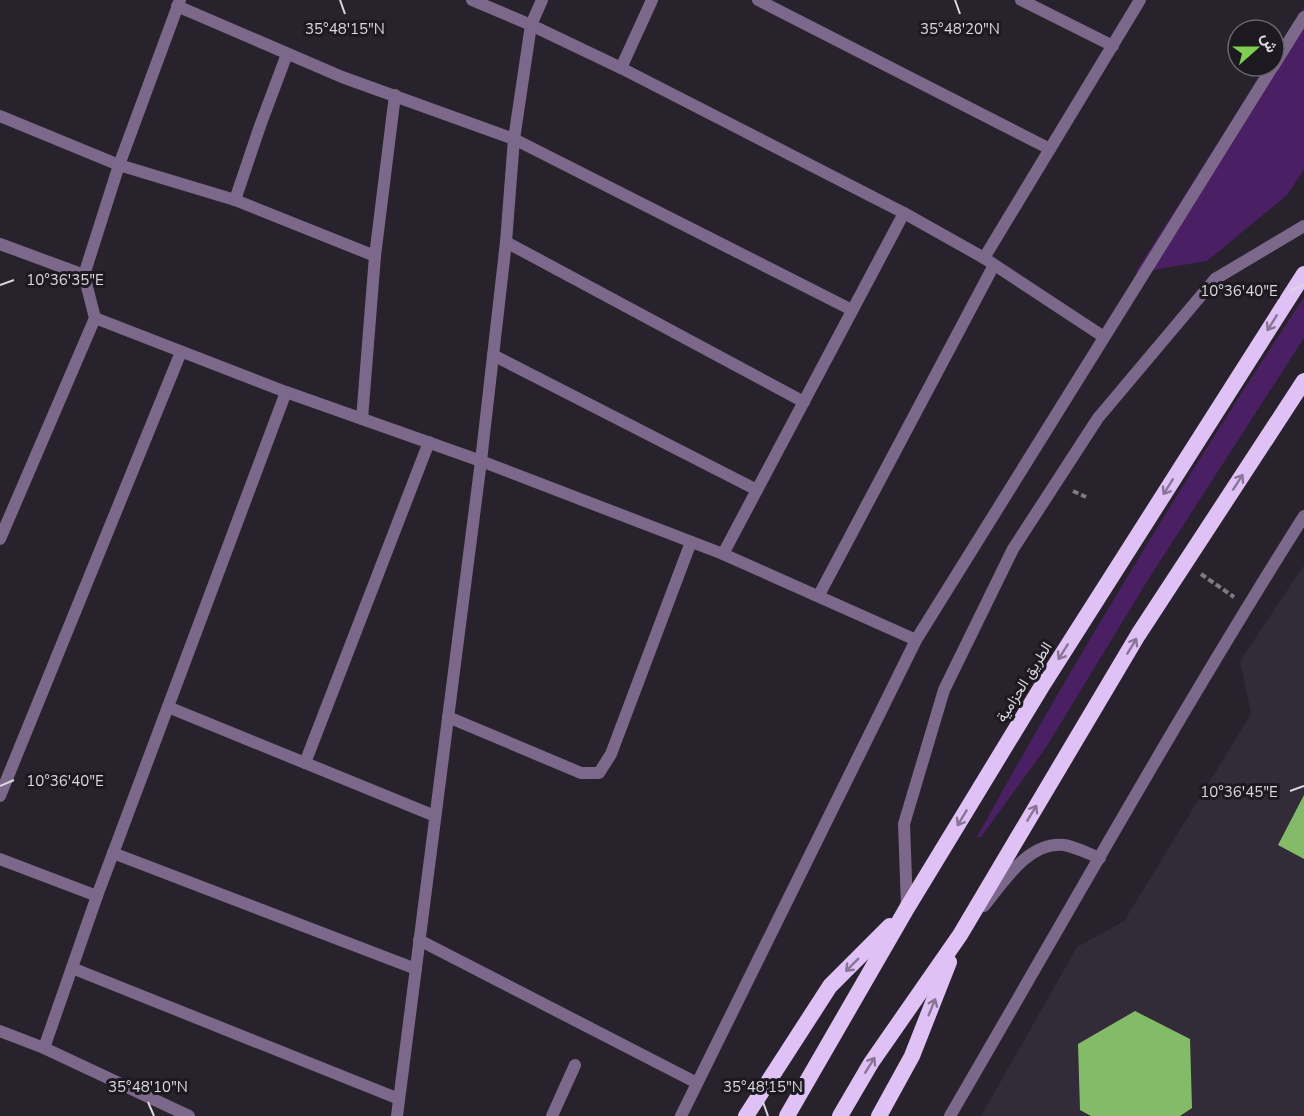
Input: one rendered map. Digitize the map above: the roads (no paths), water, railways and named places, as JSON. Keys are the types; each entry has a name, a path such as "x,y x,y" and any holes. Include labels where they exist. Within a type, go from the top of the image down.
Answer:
{"highway":[{"name":"الطريق الحزامية","path":"787,1116 907,908 1042,686 1304,274"},
{"path":"840,1116 871,1063 960,935 1138,635 1304,381"},
{"path":"747,1116 830,986 907,908"},
{"path":"879,1116 912,1056 960,935"}],"street":[{"path":"472,0 621,68 904,213 989,261 1104,337"},
{"path":"397,1116 481,461 506,242 514,139 531,25 543,0"},
{"path":"621,68 652,0"},
{"path":"759,0 1050,149"},
{"path":"1022,0 1113,46"},
{"path":"819,595 989,261 1050,149 1140,0"},
{"path":"0,539 95,318 84,275 119,165 178,3 342,77 514,139 852,310"},
{"path":"1286,46 1304,17"},
{"path":"235,200 266,107 287,54"},
{"path":"681,1116 916,640 1266,78"},
{"path":"362,419 375,256 395,95"},
{"path":"0,116 119,165 235,200 375,256"},
{"path":"723,554 904,213"},
{"path":"907,908 904,824 944,690 1013,549 1098,418 1215,279 1304,226"},
{"path":"506,242 804,402"},
{"path":"0,244 84,275"},
{"path":"95,318 286,392 481,461 723,554 916,640"},
{"path":"0,796 181,352"},
{"path":"493,355 757,490"},
{"path":"44,1048 97,896 286,392"},
{"path":"305,763 429,442"},
{"path":"950,1116 1152,766 1247,606 1304,516"},
{"path":"448,717 581,773 599,772 611,754 691,542"},
{"path":"168,707 435,816"},
{"path":"960,935 1022,861 1046,847 1065,845 1100,858"},
{"path":"113,853 416,969"},
{"path":"0,859 97,896"},
{"path":"419,940 697,1083"},
{"path":"72,968 399,1099"},
{"path":"0,1031 44,1048 165,1112 189,1116"},
{"path":"552,1116 575,1065"}]}
